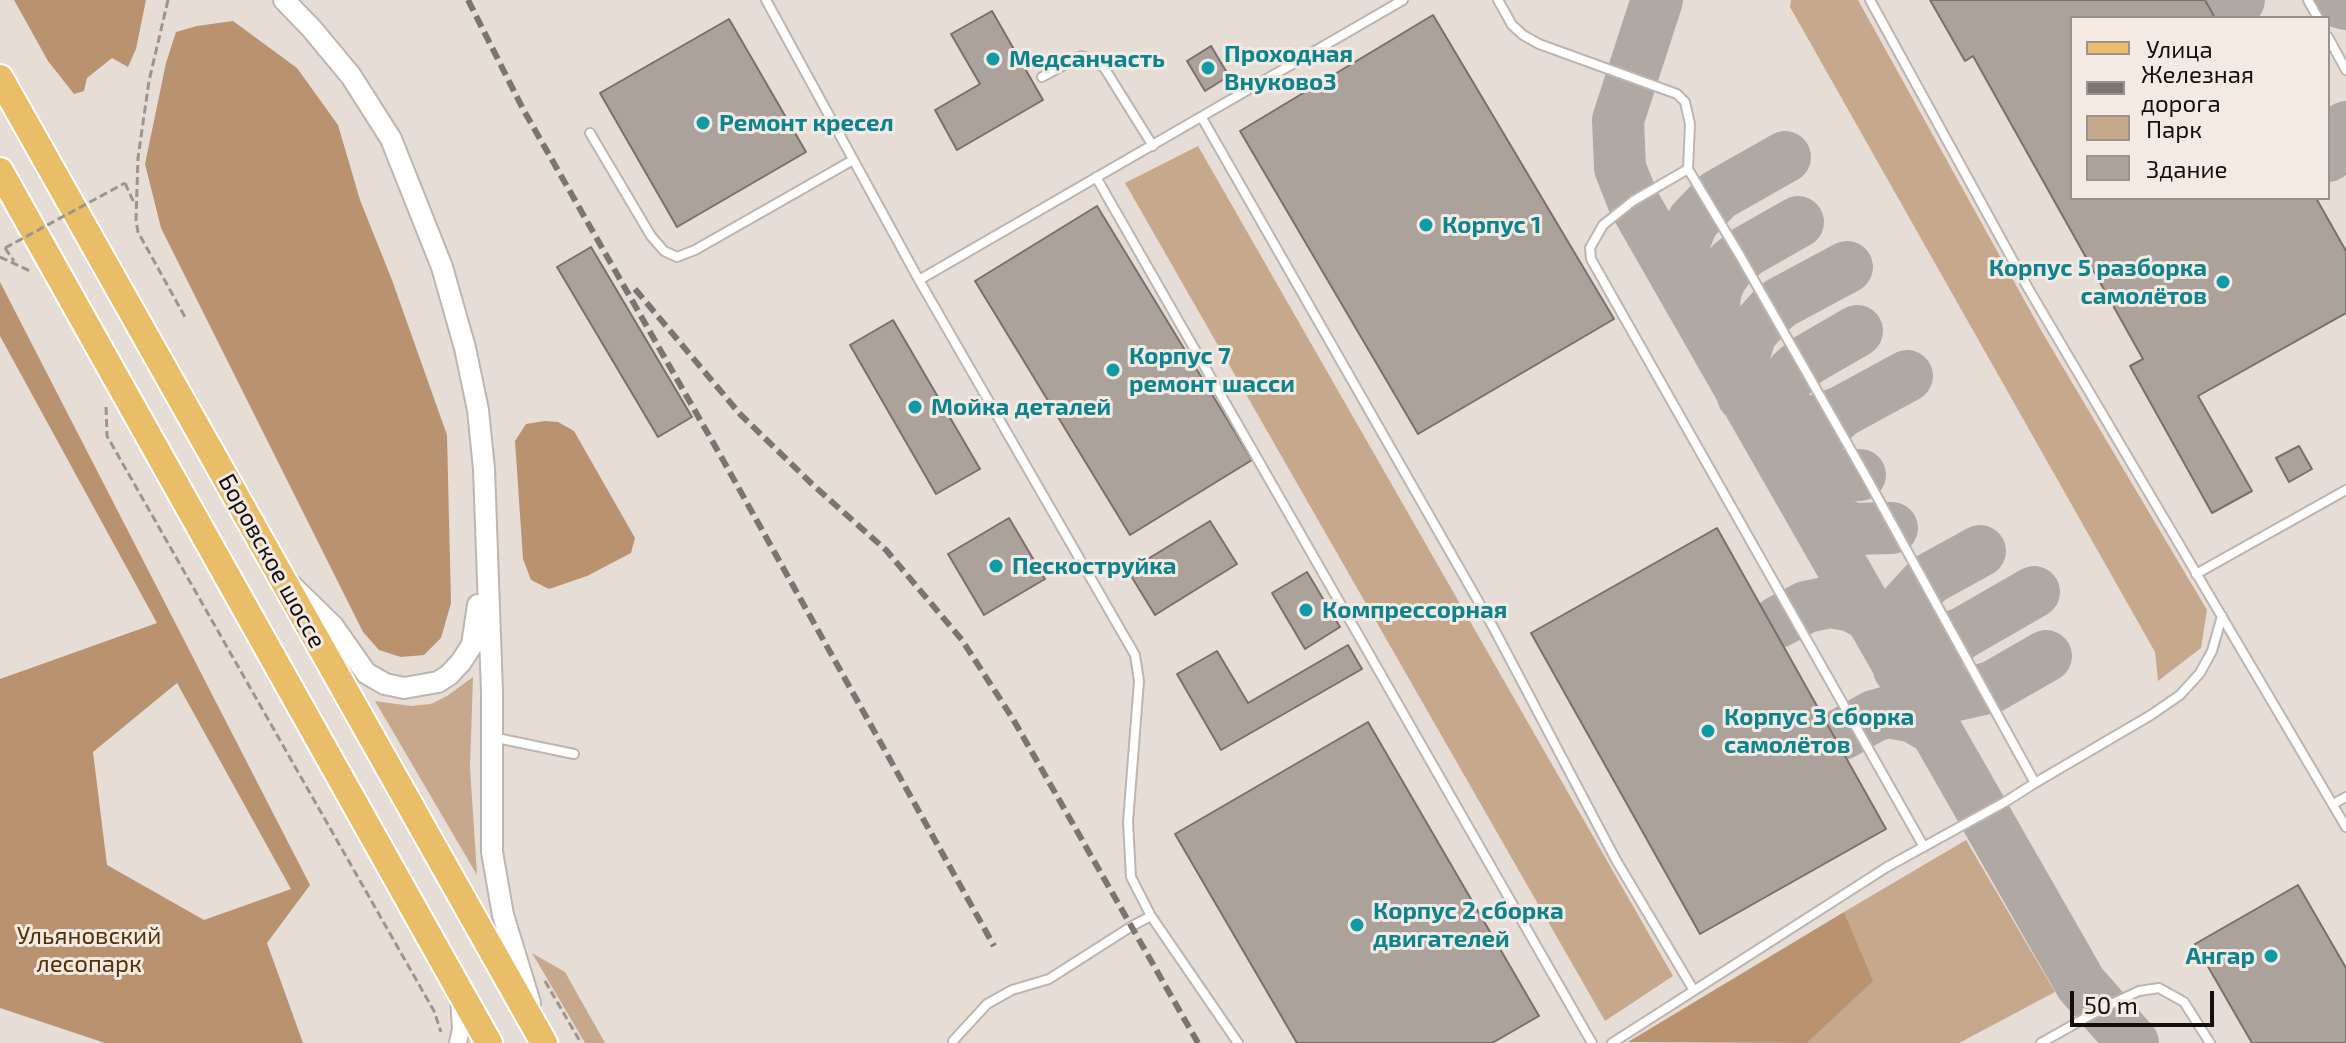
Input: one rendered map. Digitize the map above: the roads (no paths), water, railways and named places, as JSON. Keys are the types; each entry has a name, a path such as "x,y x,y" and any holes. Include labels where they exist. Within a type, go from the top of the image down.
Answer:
{"main road":[{"name":"Боровское шоссе","path":"0,78 542,1039"},
{"name":"Боровское шоссе","path":"0,171 489,1043"}],"street":[{"path":"284,0 329,48 369,102 398,153 454,306 473,380 484,469 492,852 497,886 542,1039"},
{"path":"279,573 328,620 366,673 391,686 417,687 438,682 449,675 472,645 486,546"},
{"path":"458,988 461,1029 458,1043"}],"lane":[{"path":"766,0 919,280 1135,655 1139,681 1128,848 1131,877 1151,916 1182,957 1238,1043"},
{"path":"919,280 1403,0"},
{"path":"1498,0 1512,25 1531,40 1677,94 1685,102 1689,113 1688,169 1864,473 2035,783"},
{"path":"1870,0 2028,288 2346,827"},
{"path":"2330,41 2346,70"},
{"path":"1042,77 1081,56 1095,59 1105,69 1153,146"},
{"path":"1202,118 1493,627 1616,860 1693,989"},
{"path":"590,133 651,236 670,255 677,257 695,250 853,160"},
{"path":"1688,169 1633,201 1603,225 1590,248 1591,259 1924,847"},
{"path":"1096,177 1592,1043"},
{"path":"2196,574 2346,490"},
{"path":"1612,1043 1693,989 1924,847 2180,695 2200,673 2212,651 2222,616"},
{"path":"491,736 574,754"},
{"path":"2333,804 2346,797"},
{"path":"953,1041 987,1004 1012,990 1049,979 1151,916"},
{"path":"2041,1043 2052,1040 2095,1011 2139,991 2159,988 2184,1002 2210,1043"}],"railway":[{"path":"468,0 523,109 994,946"},
{"path":"635,289 740,414 886,550 962,640 1013,719 1198,1043"}],"place":[{"name":"Медсанчасть","path":"993,59"},
{"name":"Проходная Внуково3","path":"1208,68"},
{"name":"Ремонт кресел","path":"703,123"},
{"name":"Корпус 1","path":"1426,225"},
{"name":"Корпус 5 разборка самолётов","path":"2223,282"},
{"name":"Корпус 7 ремонт шасси","path":"1113,370"},
{"name":"Мойка деталей","path":"915,407"},
{"name":"Пескоструйка","path":"996,566"},
{"name":"Компрессорная","path":"1306,610"},
{"name":"Корпус 3 сборка самолётов","path":"1708,731"},
{"name":"Корпус 2 сборка двигателей","path":"1357,925"},
{"name":"Ангар","path":"2271,956"}],"park label":[{"name":"Ульяновский лесопарк","path":"89,950"}]}
